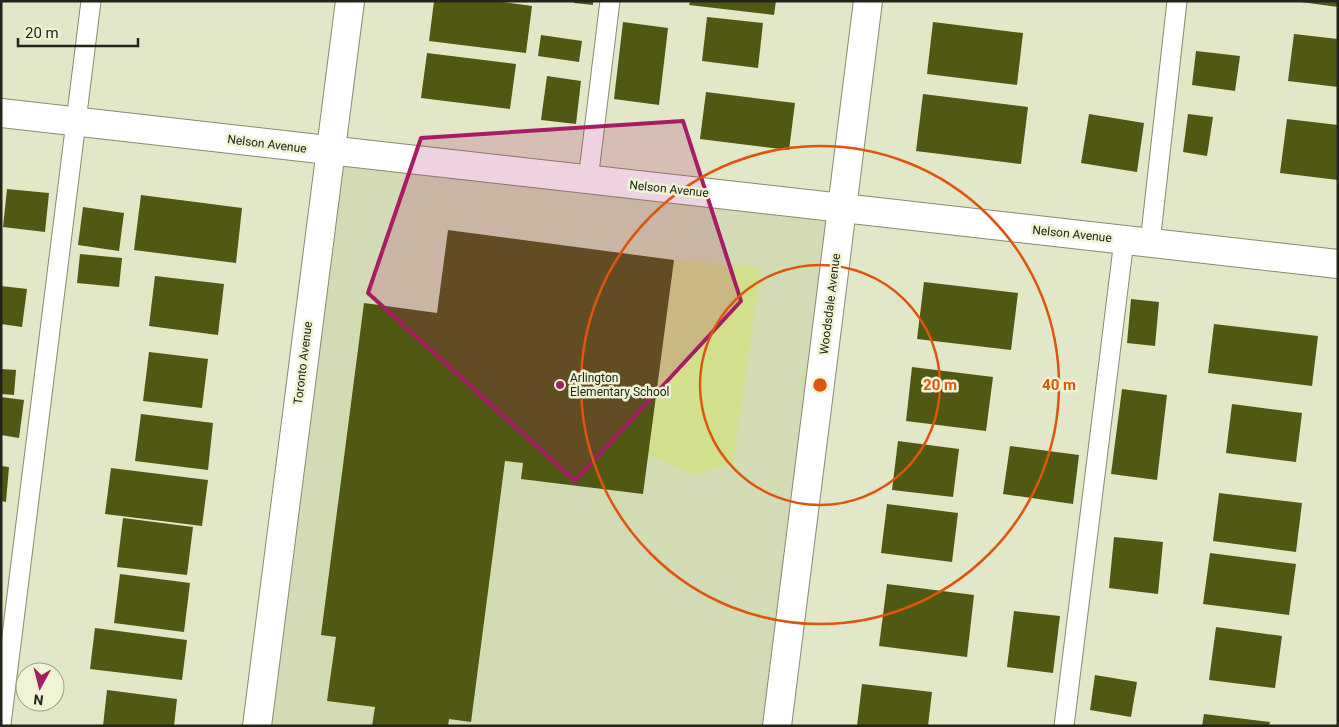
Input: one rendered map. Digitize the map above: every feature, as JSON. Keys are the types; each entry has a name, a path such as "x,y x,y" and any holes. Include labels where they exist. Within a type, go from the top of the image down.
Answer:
{"street":[{"name":"Toronto Avenue","path":"257,726 350,1"},
{"name":"Woodsdale Avenue","path":"777,726 868,1"},
{"name":"Nelson Avenue","path":"1,113 1338,264"}],"lane":[{"path":"1,724 91,1"},
{"path":"588,180 610,1"},
{"path":"1064,726 1137,242 1177,1"}],"highlighted area":[{"path":"683,121 741,301 575,481 368,293 421,138"}],"shaded area":[{"name":"Arlington Elementary School","path":"330,151 842,208 777,726 257,726"}],"green space":[{"path":"674,260 761,267 733,463 694,475 648,455"}],"building":[{"path":"434,1 496,1 532,6 526,53 429,41"},
{"path":"574,1 593,1 593,5 574,3"},
{"path":"690,1 776,1 774,15 689,5"},
{"path":"1338,1 1338,7 1301,2"},
{"path":"707,17 763,23 758,68 702,61"},
{"path":"623,22 668,28 659,105 614,99"},
{"path":"933,22 1023,33 1017,85 927,74"},
{"path":"1294,34 1338,39 1338,87 1288,81"},
{"path":"541,35 582,41 579,62 538,56"},
{"path":"1196,51 1240,56 1235,91 1192,85"},
{"path":"427,53 516,64 510,109 421,98"},
{"path":"547,76 581,81 576,124 541,120"},
{"path":"706,92 795,103 789,150 700,139"},
{"path":"923,94 1028,107 1021,164 916,151"},
{"path":"1089,114 1144,123 1137,172 1081,163"},
{"path":"1188,114 1213,117 1207,156 1183,152"},
{"path":"1287,119 1338,125 1338,180 1280,173"},
{"path":"7,189 49,193 45,232 3,227"},
{"path":"141,195 242,208 236,263 134,250"},
{"path":"83,207 124,213 119,251 78,245"},
{"path":"448,230 674,260 643,494 521,479 523,463 505,461 471,722 449,719 448,726 372,726 375,707 327,701 336,637 321,635 364,303 437,313"},
{"path":"80,254 122,258 119,287 77,283"},
{"path":"155,276 224,284 218,335 149,326"},
{"path":"924,282 1018,293 1011,350 917,339"},
{"path":"1,286 27,289 22,327 1,324"},
{"path":"1131,299 1159,302 1155,346 1127,343"},
{"path":"1214,324 1318,336 1312,386 1208,373"},
{"path":"149,352 208,359 202,408 143,401"},
{"path":"912,367 993,377 986,431 906,421"},
{"path":"1,369 16,370 14,395 1,394"},
{"path":"1122,389 1167,395 1157,480 1111,474"},
{"path":"1,397 24,400 19,438 1,435"},
{"path":"1232,404 1302,413 1296,462 1226,453"},
{"path":"141,414 213,423 208,470 135,461"},
{"path":"898,441 959,449 953,497 892,490"},
{"path":"1010,446 1079,455 1073,504 1003,494"},
{"path":"1,466 9,467 6,502 1,501"},
{"path":"111,468 208,480 202,526 105,514"},
{"path":"1219,493 1302,503 1296,552 1213,541"},
{"path":"887,504 958,513 952,562 881,553"},
{"path":"123,518 193,527 187,575 117,567"},
{"path":"1114,537 1163,542 1158,594 1109,588"},
{"path":"1210,553 1296,564 1289,615 1203,604"},
{"path":"120,574 190,583 184,632 114,623"},
{"path":"887,584 974,595 967,657 879,646"},
{"path":"1014,611 1060,616 1053,673 1007,667"},
{"path":"1216,627 1282,636 1275,688 1209,680"},
{"path":"95,628 187,640 182,680 90,669"},
{"path":"1095,675 1137,682 1131,717 1090,710"},
{"path":"862,684 932,692 928,726 857,726"},
{"path":"107,690 177,699 174,726 103,726"},
{"path":"1204,714 1270,722 1269,726 1202,726"}],"place":[{"name":"Arlington Elementary School","path":"560,385"}]}
